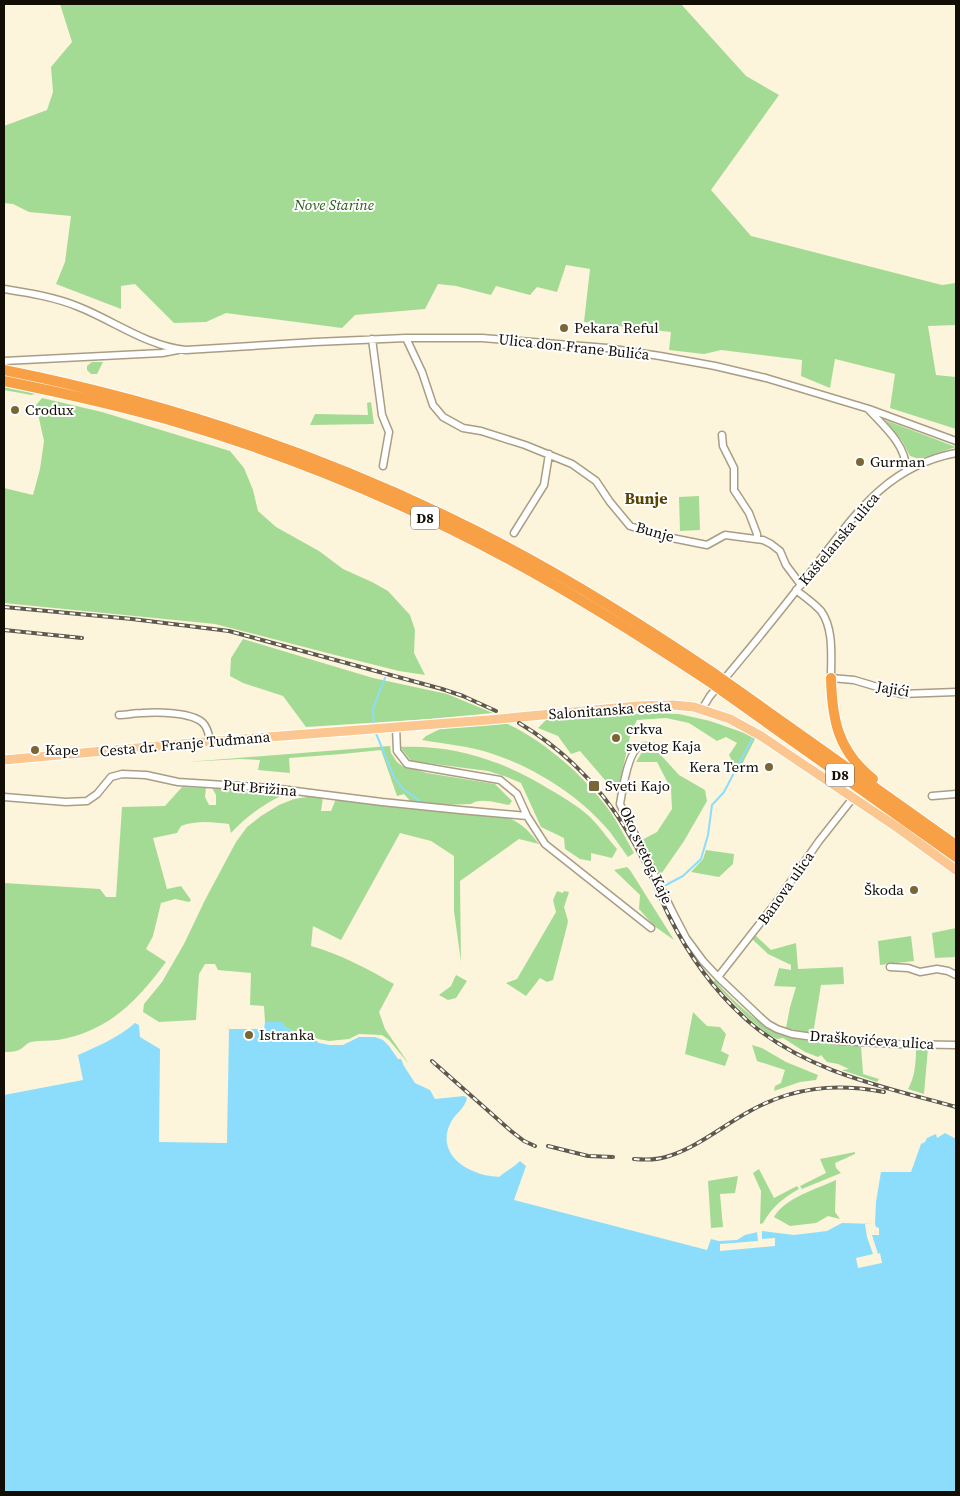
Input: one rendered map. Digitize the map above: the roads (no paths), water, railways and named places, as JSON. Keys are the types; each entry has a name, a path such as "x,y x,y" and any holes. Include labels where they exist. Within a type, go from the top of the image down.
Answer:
{"highway":[{"name":"D8","path":"4,370 52,380 119,401 222,426 318,461 453,519 610,605 712,678 956,845"},
{"name":"D8","path":"4,381 119,401"},
{"path":"831,678 836,727 843,742 868,775 891,793 894,801"},
{"name":"D8","path":"728,689 956,857"}],"main road":[{"name":"Salonitanska cesta","path":"383,728 638,706 702,708 750,729 898,828 956,870"},
{"name":"Cesta dr. Franje Tuđmana","path":"4,760 210,741 383,728"}],"street":[{"path":"4,289 37,294 78,307 143,338 179,350"},
{"path":"141,354 144,347 143,338"},
{"name":"Ulica don Frane Bulića","path":"179,350 406,338 482,338 607,348 715,366 766,378 868,409 956,441"},
{"name":"Bunje","path":"406,338 422,372 433,405 443,416 463,428 481,431 525,445 572,464 596,480 610,502 630,526 662,536 707,545 724,535 757,539 771,544 780,551 798,588"},
{"path":"372,339 382,415 389,432 383,466"},
{"path":"4,360 162,353 179,350"},
{"path":"868,409 883,424 896,442 905,459 906,470"},
{"path":"722,435 723,446 734,468 734,490 749,513 756,530 757,539"},
{"name":"Kaštelanska ulica","path":"702,708 867,502 881,488 906,470 934,457 956,453"},
{"path":"514,534 544,485 549,454"},
{"name":"Kaštelanska ulica","path":"798,588 820,610 826,621 830,640 831,678"},
{"name":"Jajići","path":"831,678 854,680 901,694 956,692"},
{"path":"119,715 167,713 189,716 203,722 208,730 210,741"},
{"path":"396,726 397,750 407,764 500,780 517,794 527,816 545,844 651,928"},
{"name":"Oko svetog Kaje","path":"663,748 647,746 638,748 632,753 620,804 679,925 703,961 718,977"},
{"name":"Put Brižina","path":"4,798 66,802 86,801 97,794 111,776 122,774 146,775 178,782 272,788 421,806 527,816"},
{"path":"932,796 956,794"},
{"name":"Banova ulica","path":"718,977 775,904 852,798"},
{"path":"890,967 908,968 920,972 937,969 956,975"},
{"name":"Draškovićeva ulica","path":"718,977 760,1017 777,1029 792,1034 841,1041 956,1045"}],"water":[{"path":"265,1022 282,1022 293,1031 303,1031 319,1043 330,1045 343,1045 359,1037 375,1037 383,1040 398,1059 401,1059 415,1083 430,1090 435,1099 464,1096 467,1098 452,1120 447,1132 450,1152 466,1168 496,1177 499,1177 520,1161 526,1166 514,1200 707,1250 711,1239 719,1241 737,1240 745,1235 762,1231 794,1235 827,1231 842,1223 875,1224 876,1202 881,1172 911,1172 921,1144 927,1138 936,1134 937,1138 945,1133 956,1139 956,1492 4,1492 4,1095 83,1080 78,1055 115,1037 135,1023 139,1025 140,1037 160,1049 159,1142 227,1143 229,1029 264,1029"}],"waterway":[{"path":"374,726 373,709 385,678"},
{"path":"375,731 394,777 403,789 420,801"},
{"path":"664,886 683,876 701,859 708,835 712,805 724,792 753,737"}],"railway":[{"path":"4,607 132,619 229,631 442,689 496,711"},
{"path":"4,630 82,638"},
{"path":"519,723 553,746 568,759 609,804 636,847 685,945 714,986 748,1021 771,1039 795,1053 847,1076 956,1107"},
{"path":"432,1061 511,1131 524,1141 535,1146"},
{"path":"634,1159 656,1159 679,1152 700,1142 750,1111 766,1103 798,1092 831,1088 866,1089 884,1092"},
{"path":"548,1146 588,1156 613,1157"}],"place":[{"name":"Pekara Reful","path":"564,328"},
{"name":"Crodux","path":"15,410"},
{"name":"Gurman","path":"860,462"},
{"name":"crkva svetog Kaja","path":"616,738"},
{"name":"Kape","path":"35,750"},
{"name":"Kera Term","path":"769,767"},
{"name":"Sveti Kajo","path":"594,786"},
{"name":"Škoda","path":"914,890"},
{"name":"Istranka","path":"249,1035"}],"district":[{"name":"Bunje","path":"646,498"}],"park label":[{"name":"Nove Starine","path":"334,205"}]}
